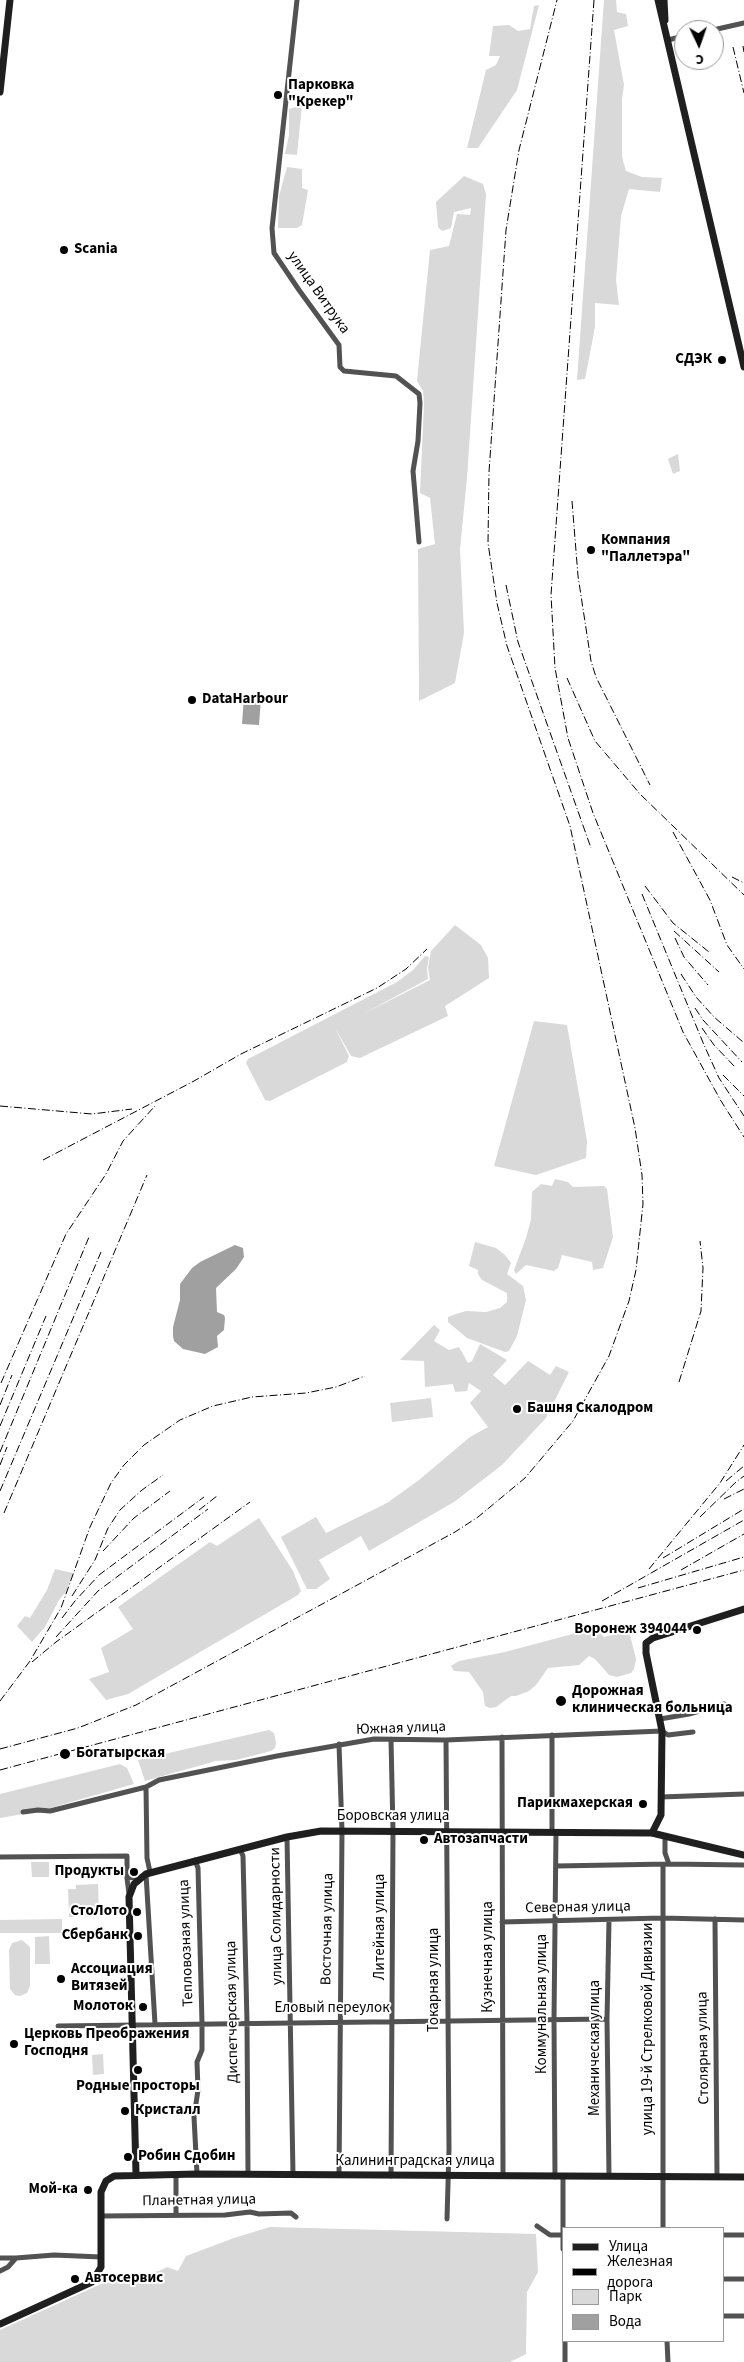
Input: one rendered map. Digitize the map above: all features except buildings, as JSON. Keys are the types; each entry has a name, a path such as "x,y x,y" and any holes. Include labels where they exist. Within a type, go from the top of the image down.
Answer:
{"street":[{"path":"0,92 10,0"},
{"name":"улица Витрука","path":"297,0 272,228 274,253 339,345 340,367 344,371 396,376 419,394 418,441 413,471 419,542"},
{"path":"658,0 744,367"},
{"path":"664,0 668,40"},
{"path":"724,27 744,23"},
{"path":"668,40 674,38"},
{"path":"652,1833 660,1819 662,1731 646,1654 646,1643 653,1638 744,1609"},
{"path":"660,1718 689,1714 724,1704"},
{"name":"Южная улица","path":"23,1812 50,1811 146,1787 159,1780 339,1744 391,1739 446,1740 662,1731 668,1736 693,1732"},
{"name":"Коммунальная улица","path":"552,1735 556,1866 554,2019 562,2227"},
{"name":"Кузнечная улица","path":"502,1737 503,2176"},
{"name":"Литейная улица","path":"391,1739 393,1830 391,2176"},
{"name":"Токарная улица","path":"446,1740 447,2219"},
{"name":"Восточная улица","path":"339,1744 342,1831 339,2175"},
{"path":"146,1787 146,1874 155,2024"},
{"path":"662,1797 744,1794"},
{"name":"Боровская улица","path":"127,1878 287,1837 321,1831 652,1833 744,1855"},
{"name":"улица 19-й Стрелковой Дивизии","path":"664,2227 662,1918 666,1865 665,1836"},
{"name":"улица Солидарности","path":"287,1837 293,2175"},
{"name":"Диспетчерская улица","path":"240,1849 243,1856 248,2174"},
{"path":"0,1857 127,1856 136,2174"},
{"name":"Тепловозная улица","path":"196,1860 198,1868 202,2023 202,2050 197,2062 198,2090 194,2117 197,2174"},
{"path":"556,1866 744,1865"},
{"path":"129,1895 146,1874"},
{"name":"Северная улица","path":"502,1922 662,1918 744,1920"},
{"name":"Столярная улица","path":"715,1919 717,2177"},
{"name":"Механическая улица","path":"609,1920 607,2019 609,2176"},
{"name":"Еловый переулок","path":"58,2026 291,2021 393,2022 607,2019"},
{"name":"Калининградская улица","path":"101,2216 100,2199 102,2189 108,2179 120,2175 136,2174 744,2177"},
{"path":"176,2174 176,2215"},
{"name":"Планетная улица","path":"101,2216 225,2215 250,2212 259,2214 291,2213 296,2217"},
{"path":"0,2324 92,2282 101,2267 101,2216"},
{"path":"537,2226 550,2235 562,2235"},
{"path":"724,2235 744,2235"},
{"path":"0,2258 54,2255 102,2257"},
{"path":"0,2271 8,2267 16,2258"},
{"path":"724,2279 744,2279"},
{"path":"724,2316 744,2316"},
{"path":"565,2342 565,2362"},
{"path":"667,2342 668,2362"}],"green space":[{"path":"604,0 616,0 617,12 626,14 628,26 614,30 624,85 622,99 622,157 626,171 642,177 662,178 660,192 629,189 621,216 616,280 619,305 595,303 595,327 585,379 577,380"},
{"path":"539,5 517,90 478,148 467,148 486,70 496,65 500,56 489,56 493,26 509,25 518,31 530,29 534,6"},
{"path":"302,105 297,155 285,154 289,135 289,109"},
{"path":"287,167 302,169 302,188 308,190 302,225 297,228 278,228 279,196"},
{"path":"464,176 483,184 486,194 467,478 460,549 464,633 455,683 419,701 418,549 435,544 430,498 420,493 424,404 423,391 417,381 430,250 449,246 457,214 470,215 471,208 454,212 451,228 442,231 438,227 436,202"},
{"path":"678,454 680,471 673,474 668,459"},
{"path":"455,925 481,945 488,958 489,978 445,1006 448,1016 360,1058 351,1056 335,1028 349,1056 347,1062 270,1101 265,1100 246,1063 248,1059 397,982 413,970 425,956 429,957 427,969 428,979 363,1014 430,980 428,968 431,951"},
{"path":"534,1021 567,1025 587,1141 586,1158 536,1175 494,1166"},
{"path":"555,1179 568,1182 573,1187 604,1186 607,1189 613,1237 603,1268 593,1270 592,1262 562,1255 558,1268 554,1271 526,1265 516,1274 514,1270 531,1219 532,1192 541,1184 552,1186"},
{"path":"475,1242 496,1248 505,1255 511,1263 507,1274 523,1286 526,1300 517,1336 509,1351 505,1352 467,1338 448,1322 448,1317 456,1314 466,1311 486,1312 500,1308 507,1302 507,1293 482,1280 478,1270 469,1266"},
{"path":"434,1325 440,1330 434,1341 449,1350 459,1347 468,1363 472,1361 480,1344 507,1360 493,1375 505,1385 528,1361 550,1375 556,1366 569,1372 546,1418 502,1465 454,1502 369,1551 361,1536 319,1560 330,1579 316,1589 307,1589 281,1537 316,1517 326,1533 387,1503 419,1480 470,1437 488,1427 470,1403 481,1391 469,1383 467,1391 455,1392 453,1384 425,1387 424,1361 400,1360"},
{"path":"431,1398 433,1417 392,1422 390,1403"},
{"path":"259,1518 293,1571 301,1591 298,1595 128,1694 106,1700 89,1679 109,1672 101,1648 133,1629 118,1607 210,1542 217,1546"},
{"path":"55,1569 73,1573 66,1592 59,1600 45,1627 32,1642 17,1626 25,1616 30,1618 47,1590"},
{"path":"595,1628 604,1637 625,1632 630,1635 636,1659 631,1673 617,1677 609,1675 595,1659 589,1656 579,1665 548,1668 536,1685 529,1691 511,1696 496,1707 490,1708 485,1706 483,1692 469,1672 454,1671 451,1666 459,1661 505,1652"},
{"path":"269,1730 274,1733 276,1743 275,1748 271,1751 236,1760 216,1761 145,1781 138,1760"},
{"path":"120,1764 127,1768 134,1784 40,1811 0,1818 0,1794"},
{"path":"31,1862 49,1862 49,1877 32,1877"},
{"path":"98,1884 99,1916 69,1917 68,1889 76,1889 76,1885"},
{"path":"62,1919 62,1933 0,1933 0,1920"},
{"path":"49,1936 50,1964 35,1964 35,1937"},
{"path":"22,1940 30,1947 30,1986 27,1993 20,1996 15,1995 10,1989 9,1950 12,1943"},
{"path":"103,2054 104,2074 93,2075 92,2055"},
{"path":"270,2227 536,2234 538,2272 527,2292 526,2354 510,2362 0,2362 0,2330 101,2284 159,2271 167,2267 178,2271 186,2256"}],"water":[{"path":"244,696 261,698 259,725 242,724"},
{"path":"235,1245 243,1248 244,1257 236,1269 216,1288 217,1312 224,1315 225,1318 224,1330 217,1336 218,1347 205,1354 183,1349 174,1341 173,1336 173,1327 180,1300 180,1284 192,1268 200,1262"}],"railway":[{"path":"0,1749 78,1728 136,1705 455,1532 478,1517 525,1478 573,1421 609,1356 629,1301 636,1270 643,1204 642,1175 635,1128 570,826 507,646 497,603 488,543 489,472 506,230 519,150 557,0"},
{"path":"594,0 551,595 555,668 568,738 593,813 683,1032 721,1101 744,1137"},
{"path":"743,46 744,52"},
{"path":"733,47 744,93"},
{"path":"572,501 578,576 591,661 596,677 650,785"},
{"path":"506,585 518,642 591,848"},
{"path":"567,678 595,741 640,794 744,895"},
{"path":"673,832 710,900 727,945 744,969"},
{"path":"732,877 744,883"},
{"path":"645,886 673,923 709,952"},
{"path":"642,894 719,1078 744,1116"},
{"path":"674,931 719,972"},
{"path":"675,938 684,957 708,985"},
{"path":"43,1160 194,1081 241,1054 377,988 406,969 427,949"},
{"path":"681,974 696,997 714,1017 743,1042"},
{"path":"695,1008 703,1020 742,1062"},
{"path":"702,1028 714,1045 735,1067"},
{"path":"723,1075 744,1096"},
{"path":"0,1106 92,1114 132,1109"},
{"path":"1,1383 66,1234 106,1174 123,1141 155,1106"},
{"path":"4,1513 147,1175"},
{"path":"0,1452 89,1237"},
{"path":"679,1382 701,1311 703,1268 700,1241"},
{"path":"0,1491 101,1252"},
{"path":"0,1426 46,1316"},
{"path":"0,1405 12,1375"},
{"path":"0,1701 30,1661 61,1608 90,1527 111,1483 124,1465 144,1445 180,1420 213,1406 252,1397 306,1393 336,1387 365,1376"},
{"path":"649,1569 720,1483 744,1445"},
{"path":"0,1465 7,1447"},
{"path":"726,1481 744,1466"},
{"path":"72,1596 95,1560 108,1528 120,1510 142,1490 163,1475"},
{"path":"700,1517 744,1476"},
{"path":"724,1499 744,1489"},
{"path":"103,1551 134,1518 170,1491"},
{"path":"199,1510 217,1496"},
{"path":"62,1618 99,1575 204,1497"},
{"path":"32,1662 56,1642 250,1502"},
{"path":"56,1637 98,1591 208,1509"},
{"path":"663,1558 744,1509"},
{"path":"602,1601 744,1520"},
{"path":"681,1570 744,1534"},
{"path":"638,1588 744,1557"},
{"path":"0,1770 744,1570"}],"place":[{"name":"Парковка \"Крекер\"","path":"278,95"},
{"name":"Scania","path":"64,250"},
{"name":"СДЭК","path":"722,360"},
{"name":"Компания \"Паллетэра\"","path":"591,550"},
{"name":"DataHarbour","path":"192,700"},
{"name":"Башня Скалодром","path":"517,1409"},
{"name":"Воронеж 394044","path":"697,1630"},
{"name":"Дорожная клиническая больница","path":"561,1701"},
{"name":"Богатырская","path":"65,1754"},
{"name":"Парикмахерская","path":"643,1804"},
{"name":"Автозапчасти","path":"424,1840"},
{"name":"Продукты","path":"134,1872"},
{"name":"СтоЛото","path":"137,1912"},
{"name":"Сбербанк","path":"138,1936"},
{"name":"Ассоциация Витязей","path":"61,1979"},
{"name":"Молоток","path":"143,2007"},
{"name":"Церковь Преображения Господня","path":"14,2044"},
{"name":"Родные просторы","path":"138,2070"},
{"name":"Кристалл","path":"125,2111"},
{"name":"Робин Сдобин","path":"128,2157"},
{"name":"Мой-ка","path":"88,2190"},
{"name":"Автосервис","path":"75,2279"}]}
